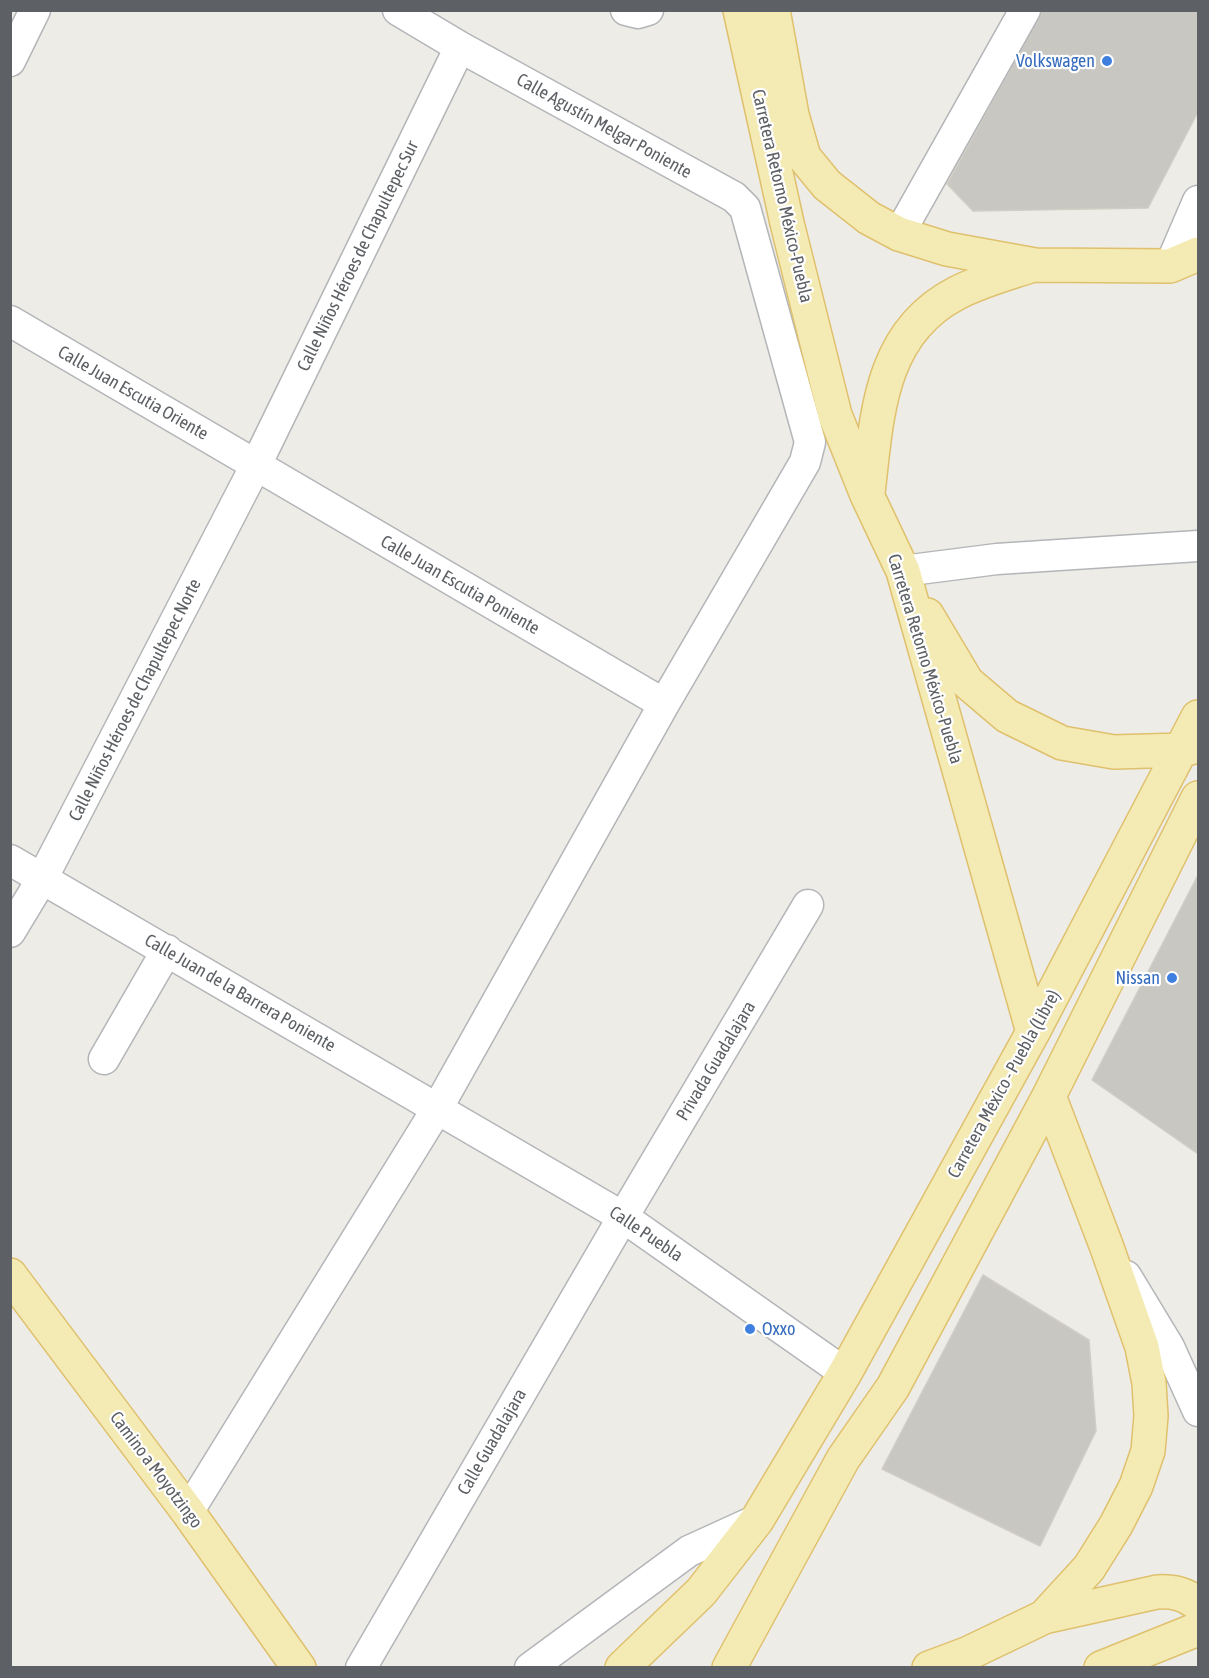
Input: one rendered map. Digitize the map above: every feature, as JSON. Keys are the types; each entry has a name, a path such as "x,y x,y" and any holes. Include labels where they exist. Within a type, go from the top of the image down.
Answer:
{"main road":[{"name":"Carretera Retorno México-Puebla","path":"740,10 787,223 835,415 867,495 903,572 1032,1032"},
{"name":"Carretera Retorno México-Puebla","path":"773,10 792,115 804,157 820,178 869,218 899,234 947,249 1035,265 1184,260"},
{"path":"867,495 879,406 896,353 906,336 917,321 956,294 978,284 1035,265"},
{"path":"903,572 967,682 1007,716 1062,743 1114,752 1190,748"},
{"name":"Carretera México - Puebla (Libre)","path":"843,1459 845,1373 1190,748 1198,717"},
{"name":"Carretera México - Puebla (Libre)","path":"729,1668 843,1459 892,1387 1049,1096 1198,798"},
{"path":"1044,1617 1089,1568 1116,1525 1136,1486 1148,1451 1151,1416 1149,1383 1142,1347 1107,1245 1049,1096"},
{"name":"Camino a Moyotzingo","path":"10,1275 188,1512 299,1668"},
{"path":"622,1668 701,1592 757,1520 845,1373"},
{"path":"929,1668 969,1653 1044,1617 1157,1592 1170,1591 1185,1595 1198,1604"},
{"path":"1101,1668 1198,1629"}],"street":[{"path":"10,61 35,10"},
{"name":"Calle Agustín Melgar Poniente","path":"398,10 460,47 734,197 745,208 810,442 809,453 806,462 664,704"},
{"path":"626,10 638,13 648,10"},
{"path":"899,234 1025,10"},
{"name":"Calle Niños Héroes de Chapultepec Sur","path":"256,465 460,47"},
{"path":"1184,260 1198,201"},
{"name":"Calle Juan Escutia Oriente","path":"10,321 256,465"},
{"name":"Calle Juan Escutia Poniente","path":"256,465 664,704"},
{"name":"Calle Niños Héroes de Chapultepec Norte","path":"10,932 42,879 256,465"},
{"path":"903,572 997,559 1198,546"},
{"path":"188,1512 437,1109 664,704"},
{"name":"Calle Juan de la Barrera Poniente","path":"10,860 437,1109"},
{"name":"Privada Guadalajara","path":"623,1217 808,905"},
{"path":"104,1059 167,950"},
{"name":"Calle Puebla","path":"437,1109 623,1217 845,1373"},
{"name":"Calle Guadalajara","path":"361,1668 623,1217"},
{"path":"1107,1245 1169,1347 1198,1411"},
{"path":"530,1668 689,1551 757,1520"}],"building":[{"name":"Volkswagen","path":"1043,10 1198,10 1198,112 1148,208 973,211 947,184"},
{"name":"Nissan","path":"1198,875 1198,1154 1092,1080"},
{"path":"983,1275 1089,1340 1096,1431 1040,1546 882,1469"}],"place":[{"name":"Volkswagen","path":"1107,61"},
{"name":"Nissan","path":"1172,978"},
{"name":"Oxxo","path":"750,1329"}]}
